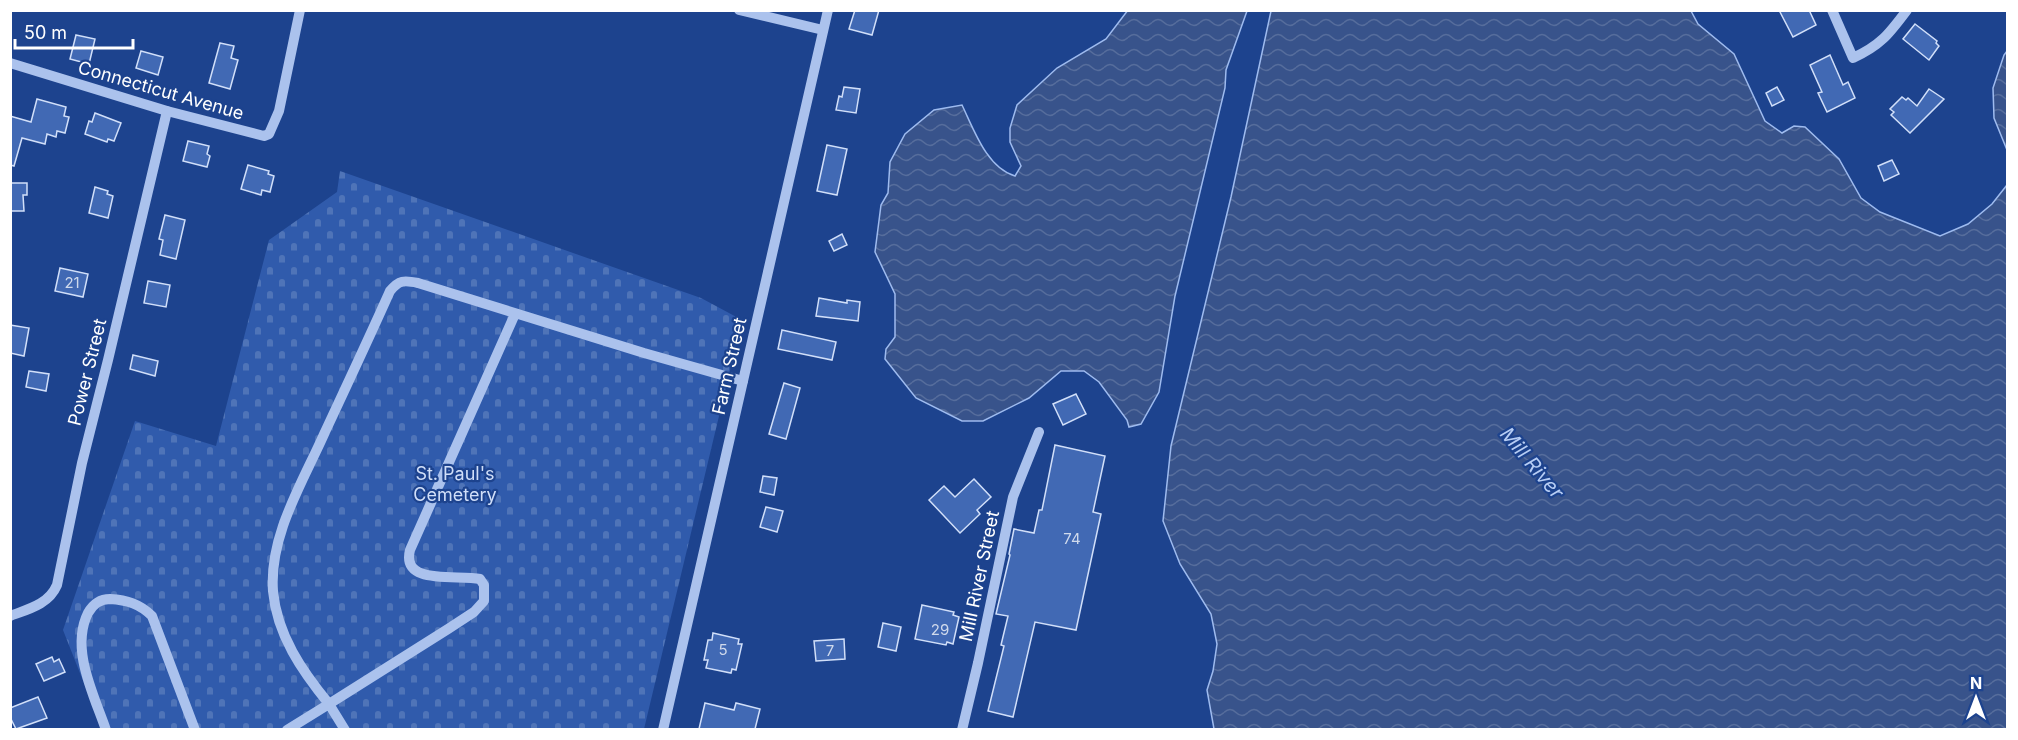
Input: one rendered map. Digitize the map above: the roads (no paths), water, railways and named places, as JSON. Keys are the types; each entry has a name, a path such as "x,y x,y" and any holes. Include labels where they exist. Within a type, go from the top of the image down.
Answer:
{"street":[{"name":"Connecticut Avenue","path":"10,63 167,111 264,136 274,125 279,111 300,10"},
{"path":"739,10 823,30"},
{"name":"Farm Street","path":"663,729 828,10"},
{"path":"1832,10 1853,58 1871,50 1889,35 1907,10"},
{"name":"Power Street","path":"10,616 45,601 53,594 57,585 82,463 167,111"},
{"path":"345,729 308,678 286,641 273,590 274,561 278,538 291,507 390,291 398,282 411,281 742,381"},
{"path":"287,729 448,629 474,612 484,602 484,585 480,579 421,574 413,570 408,558 515,314"},
{"name":"Mill River Street","path":"962,729 1013,497 1039,432"},
{"path":"106,729 83,660 82,640 85,618 92,605 104,599 122,599 142,607 152,616 195,729"}],"water":[{"path":"1128,10 1247,11 1226,70 1225,88 1175,296 1159,392 1141,424 1129,427 1127,420 1099,382 1084,371 1061,371 1029,398 983,421 962,421 916,398 885,359 886,349 895,337 895,294 875,252 881,205 888,193 890,162 905,134 934,110 962,105 989,157 1005,172 1015,176 1021,166 1010,142 1010,128 1017,105 1057,68 1106,39"},
{"name":"Mill River","path":"1271,11 1691,11 1698,24 1734,54 1765,121 1782,133 1794,126 1805,127 1839,159 1861,198 1880,212 1940,236 1968,224 1992,204 2007,185 2007,729 1214,729 1207,690 1213,671 1217,644 1211,614 1180,564 1163,521 1171,446 1231,197"},
{"path":"2007,51 2007,150 1994,118 1993,88"}],"park label":[{"name":"St. Paul's Cemetery","path":"455,483"}]}
